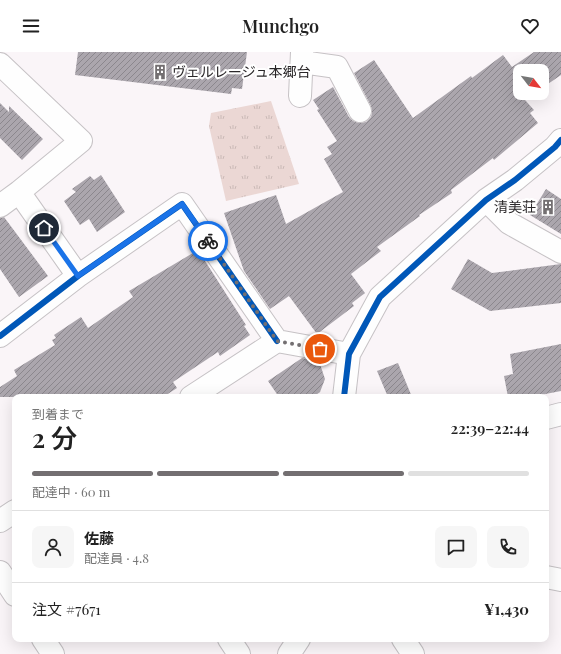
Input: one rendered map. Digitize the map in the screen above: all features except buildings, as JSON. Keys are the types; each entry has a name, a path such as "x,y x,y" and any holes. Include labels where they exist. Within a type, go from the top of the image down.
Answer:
{"street":[{"path":"300,96 302,57 337,67 360,110"},
{"path":"0,64 81,141 0,206"},
{"path":"344,394 348,354 380,298 486,200 515,180 555,147 561,140"},
{"path":"19,192 78,276"},
{"path":"486,200 509,223 561,252"},
{"path":"0,336 78,276 182,204 277,341"},
{"path":"196,394 277,341 348,354"},
{"path":"549,417 561,414"},
{"path":"0,521 12,513"},
{"path":"0,572 12,590"},
{"path":"549,578 561,580"},
{"path":"45,642 53,654"},
{"path":"231,642 239,654"},
{"path":"289,654 297,642"},
{"path":"405,642 413,654"}],"green space":[{"path":"271,101 299,184 226,201 209,126 211,113"}],"cycle path":[{"path":"344,394 349,354 380,297 486,200 515,180 555,147 561,140"},
{"path":"0,336 78,276 182,204 277,341"}],"way so far":[{"path":"208,241 277,341 320,349"}],"place":[{"name":"ヴェルレージュ本郷台","path":"160,72"},
{"name":"清美荘","path":"548,207"}],"route":[{"path":"44,228 78,276 182,204 208,241"}]}
